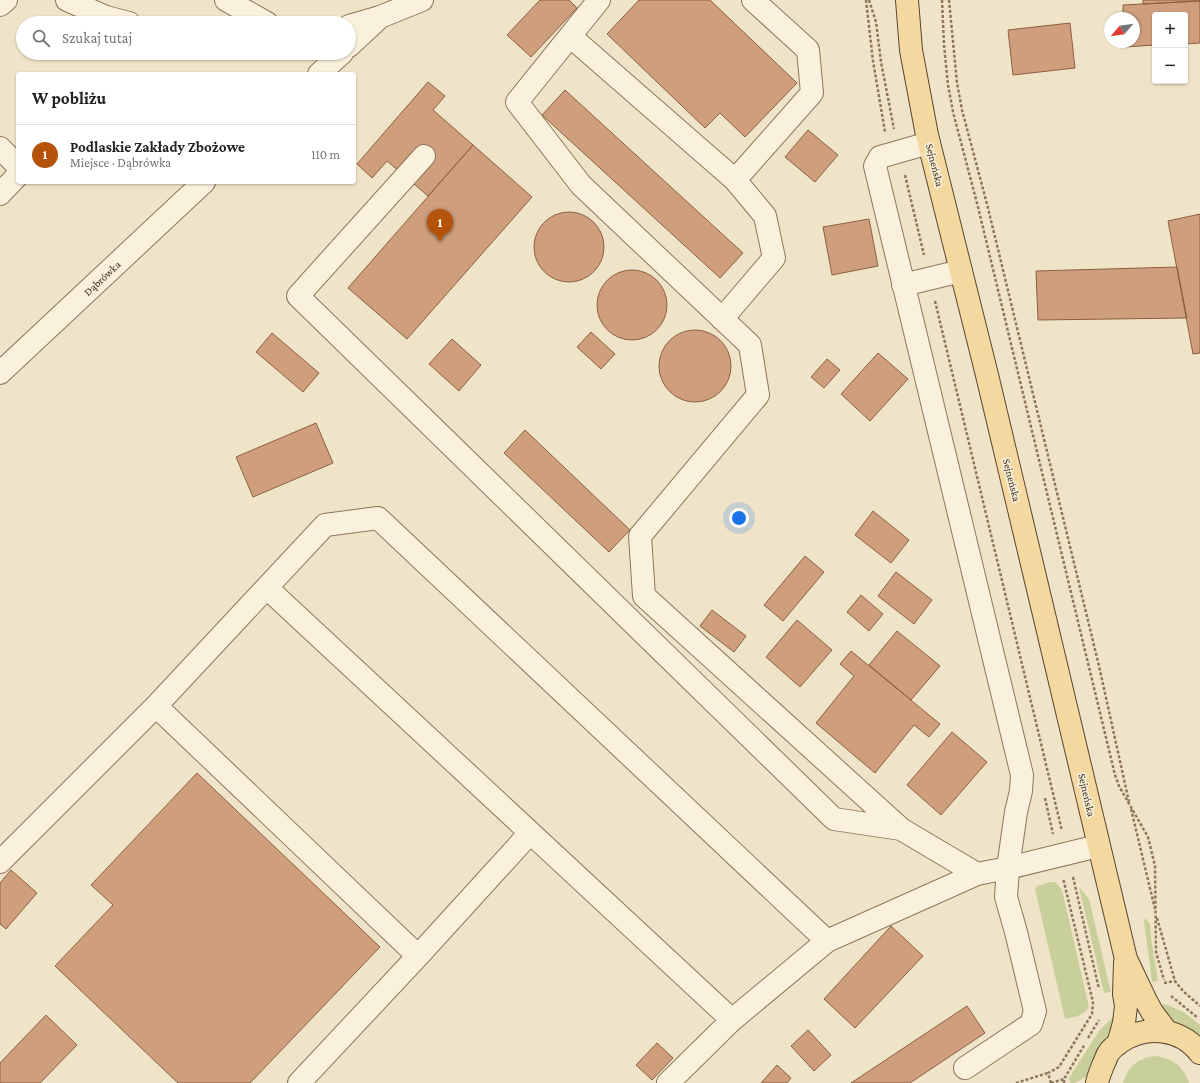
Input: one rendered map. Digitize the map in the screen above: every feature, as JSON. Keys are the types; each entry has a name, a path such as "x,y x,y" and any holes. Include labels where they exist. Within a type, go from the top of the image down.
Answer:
{"main road":[{"name":"Sejneńska","path":"907,0 911,50 929,143 1126,959 1152,1012 1167,1032"},
{"name":"Sejneńska","path":"1118,1044 1124,1023 1126,1006 1124,994 1126,959"},
{"path":"1096,1081 1109,1054 1118,1044 1129,1036 1142,1032 1155,1030 1179,1036 1190,1042 1200,1053"}],"street":[{"path":"0,5 6,0"},
{"path":"68,0 104,16"},
{"path":"226,0 255,16"},
{"path":"356,24 380,17 422,0"},
{"path":"599,0 517,102 581,185 750,345 758,395 640,536 644,596 901,829 977,874"},
{"path":"735,180 812,93 808,50 753,0"},
{"path":"356,39 380,17"},
{"path":"570,36 735,180 765,216 774,258 722,319"},
{"path":"322,72 335,60"},
{"path":"929,143 880,157 875,166 1022,775 1021,792 1016,812 1008,868 1006,898 1016,932 1035,1011 1031,1024 965,1068"},
{"path":"0,148 16,164"},
{"path":"424,156 298,296 834,819 901,829"},
{"path":"0,194 16,177"},
{"name":"Dąbrówka","path":"0,373 202,184"},
{"path":"903,286 961,271"},
{"path":"0,862 156,706 325,525 378,518 827,942"},
{"path":"266,588 732,1020"},
{"path":"156,706 418,956"},
{"path":"299,1083 418,956 530,833"},
{"path":"668,1083 732,1020 827,942 977,874 1098,846"}],"path":[{"path":"942,0 944,45 948,85 953,112 982,222 1115,775 1119,786 1148,837 1154,866 1156,952 1167,989"},
{"path":"949,0 957,83 962,110 1095,650 1156,914 1175,981 1183,991 1200,1006"},
{"path":"1170,995 1200,1019"},
{"path":"1016,1083 1048,1073"},
{"path":"1049,1083 1064,1079"}],"green space":[{"path":"1055,882 1062,890 1089,1007 1082,1014 1065,1019 1035,889 1037,886"},
{"path":"1079,887 1089,899 1111,992 1104,993"},
{"path":"1145,918 1150,924 1158,981 1152,982 1144,921"},
{"path":"1166,1004 1185,1013 1200,1025 1200,1040 1183,1030 1173,1021 1161,1005"},
{"path":"1113,1017 1115,1018 1111,1040 1087,1076 1075,1083 1070,1083 1069,1078 1099,1031"},
{"path":"1155,1056 1172,1061 1180,1067 1189,1083 1123,1083 1125,1077 1134,1064 1143,1059"}],"building":[{"path":"540,0 569,0 577,8 531,57 507,35"},
{"path":"639,0 710,0 797,83 745,137 720,113 705,128 607,34"},
{"path":"1143,0 1200,0 1200,1 1143,4"},
{"path":"1200,1 1200,43 1188,44 1188,12 1152,12 1152,45 1140,46 1140,12 1123,12 1123,5"},
{"path":"1070,23 1075,68 1013,75 1008,30"},
{"path":"428,82 445,96 433,110 473,145 428,196 387,161 372,178 357,164"},
{"path":"565,90 743,253 720,278 542,115"},
{"path":"808,130 838,155 815,182 785,157"},
{"path":"473,145 532,197 407,339 348,288"},
{"path":"562,212 576,212 589,218 598,227 602,233 604,247 602,261 594,272 583,280 576,282 562,282 555,280 544,272 536,261 534,254 534,240 536,233 544,222 555,214"},
{"path":"1200,214 1200,353 1193,354 1168,221"},
{"path":"869,219 878,266 832,275 823,227"},
{"path":"1177,267 1187,318 1038,320 1036,271"},
{"path":"625,270 639,270 652,275 662,285 667,298 667,312 662,325 652,335 639,340 625,340 612,335 602,325 597,312 597,298 602,285 612,275"},
{"path":"695,330 715,336 725,346 731,366 725,386 715,396 695,402 675,396 665,386 659,366 665,346 675,336"},
{"path":"591,332 615,354 601,369 577,347"},
{"path":"272,333 319,373 303,392 256,352"},
{"path":"452,339 481,365 459,391 429,364"},
{"path":"878,353 908,379 870,421 841,394"},
{"path":"827,359 840,370 824,388 811,377"},
{"path":"316,423 333,463 253,497 236,457"},
{"path":"525,430 630,530 609,552 504,453"},
{"path":"873,511 909,540 891,563 855,535"},
{"path":"805,556 824,572 783,621 764,605"},
{"path":"896,572 932,600 914,624 878,596"},
{"path":"861,595 883,614 869,631 847,612"},
{"path":"712,610 746,636 734,652 700,626"},
{"path":"797,620 832,650 800,687 766,657"},
{"path":"897,631 940,666 911,700 869,665"},
{"path":"851,651 940,724 929,737 914,725 875,773 816,723 854,676 840,664"},
{"path":"952,732 987,762 941,815 907,785"},
{"path":"197,773 380,947 250,1083 178,1083 55,966 113,905 91,885"},
{"path":"11,870 37,893 6,929 0,924 0,883"},
{"path":"891,926 923,956 855,1028 824,999"},
{"path":"967,1006 985,1033 910,1083 851,1083"},
{"path":"46,1015 77,1045 40,1083 0,1083 0,1063"},
{"path":"808,1030 831,1055 814,1071 791,1046"},
{"path":"657,1043 673,1058 652,1080 636,1065"},
{"path":"777,1065 791,1078 787,1083 761,1083"}],"place":[{"name":"Podlaskie Zakłady Zbożowe","path":"440,242"}]}
